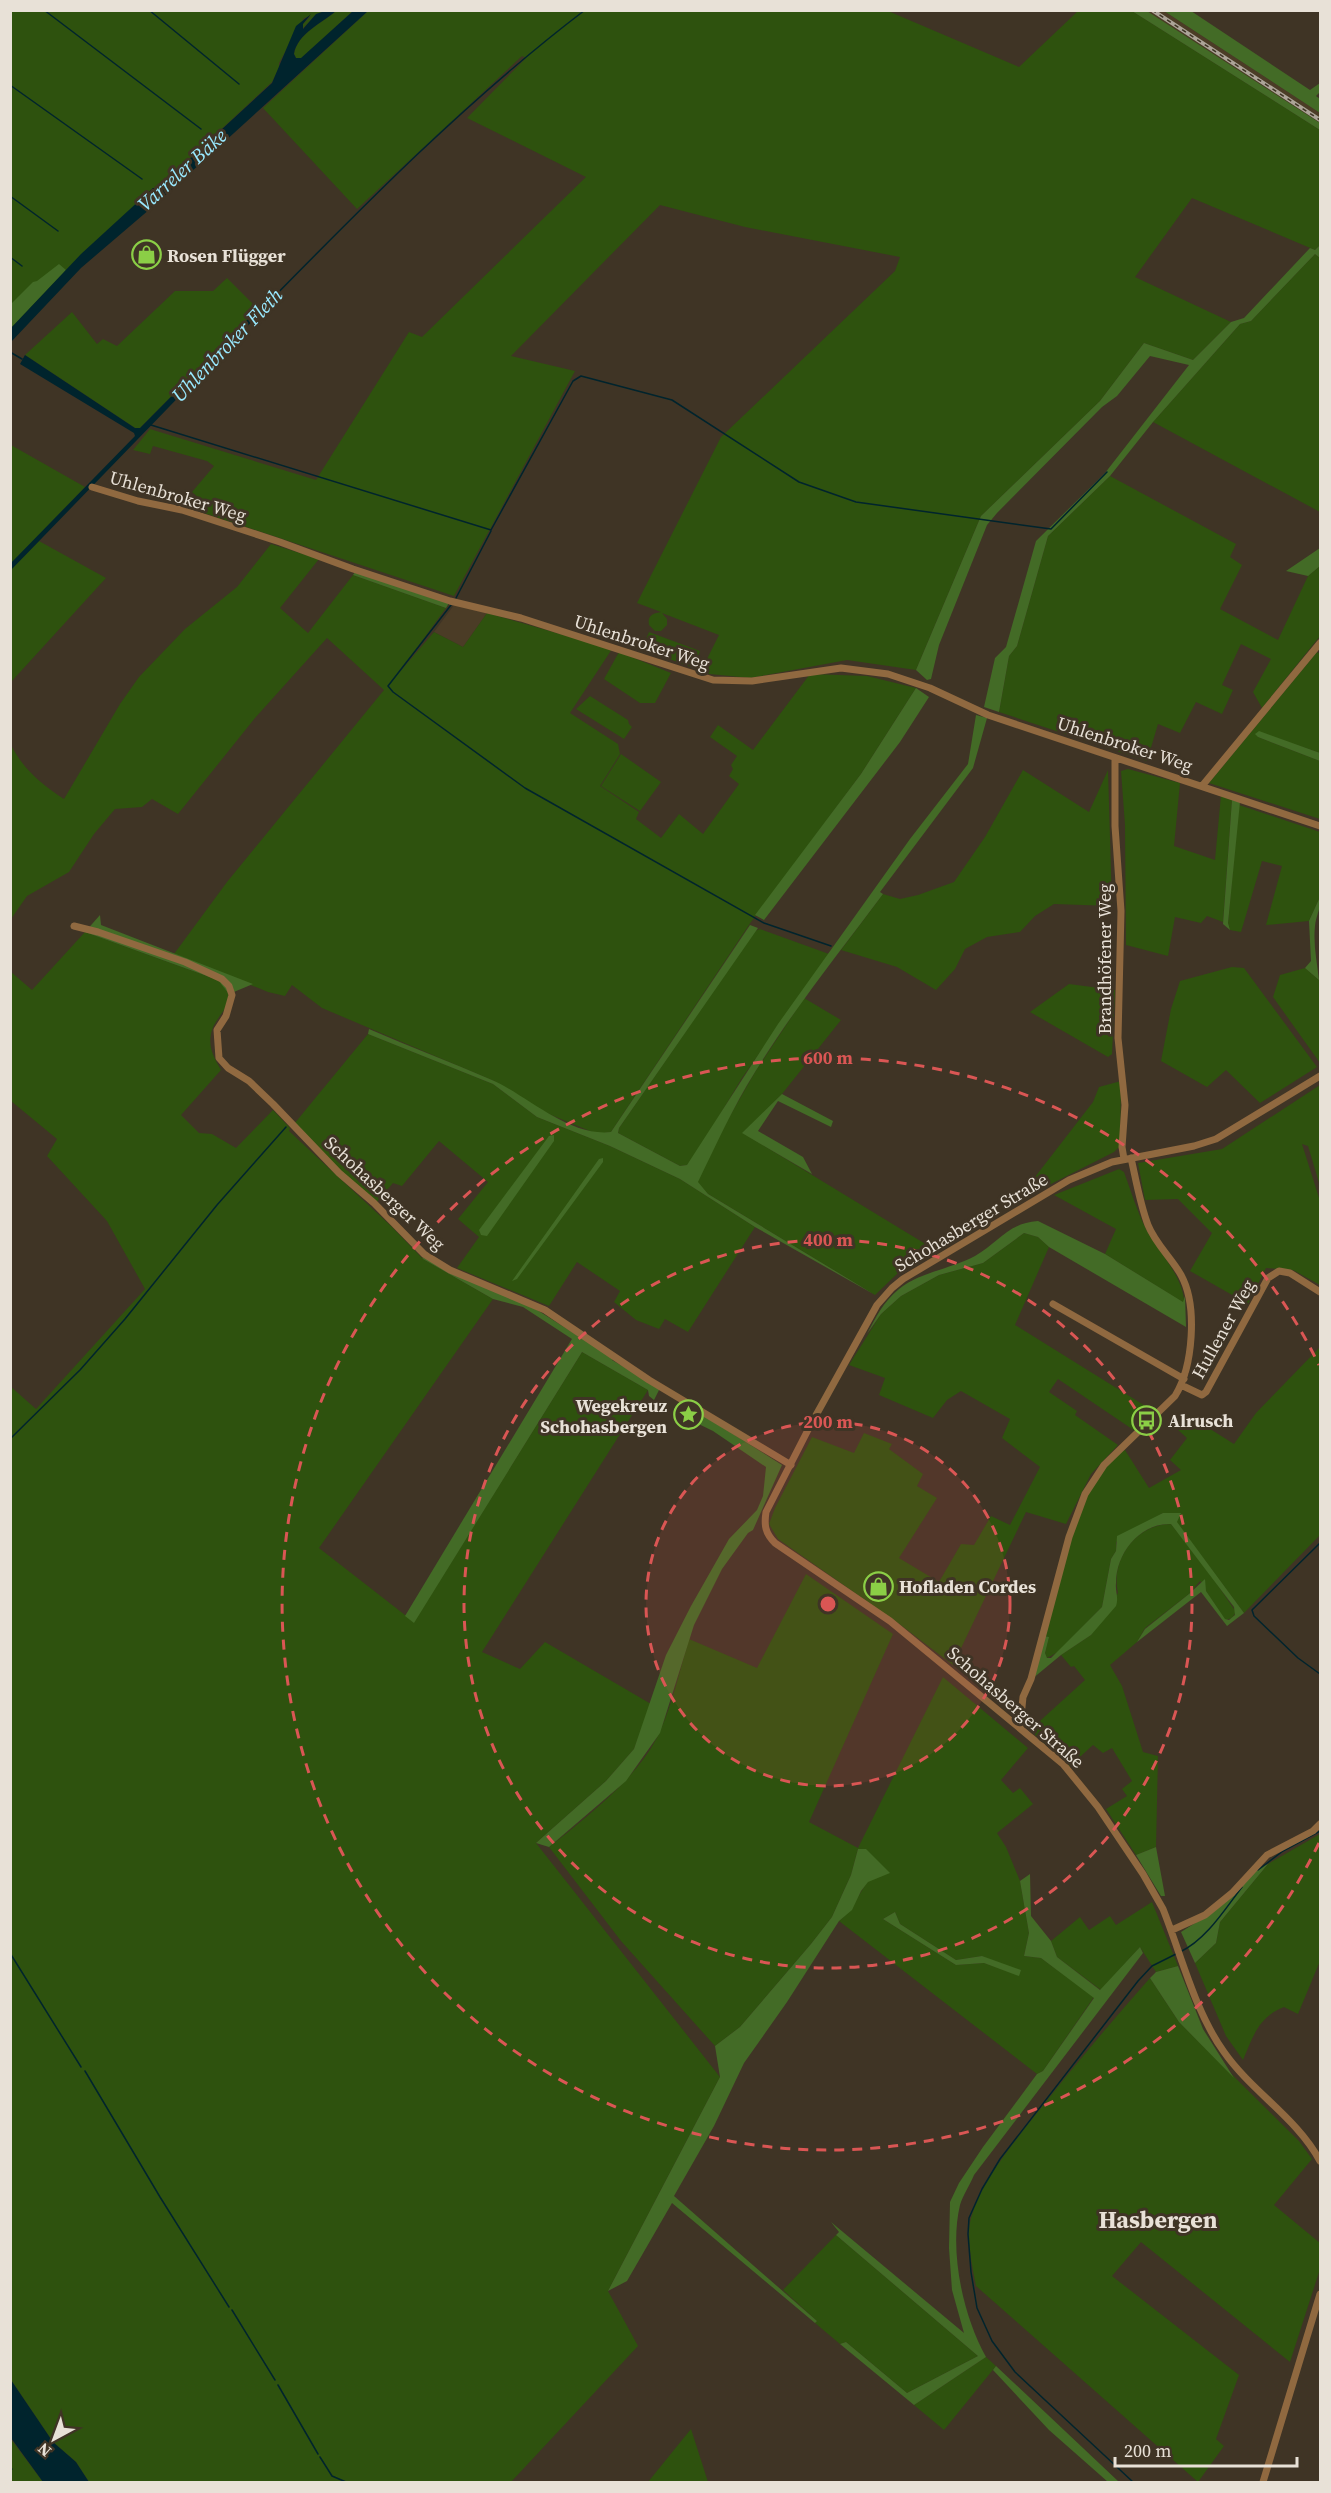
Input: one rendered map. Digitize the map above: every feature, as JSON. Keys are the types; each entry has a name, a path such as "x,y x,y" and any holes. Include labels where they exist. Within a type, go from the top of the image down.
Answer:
{"street":[{"name":"Uhlenbroker Weg","path":"92,488 182,510 439,597 521,618 628,651 695,676 731,682 841,668 874,670 930,688 988,715 1320,826"},
{"path":"1202,786 1320,643"},
{"name":"Brandhöfener Weg","path":"1020,1727 1023,1697 1031,1679 1069,1537 1085,1494 1104,1465 1163,1408 1183,1382 1191,1334 1189,1296 1183,1278 1148,1226 1128,1158 1122,1147 1125,1105 1118,1038 1121,910 1115,826 1115,758"},
{"name":"Schohasberger Weg","path":"74,926 185,962 222,979 230,986 232,995 226,1016 217,1030 219,1058 228,1068 249,1081 339,1173 374,1203 424,1254 450,1270 545,1310 648,1380 791,1465"},
{"name":"Schohasberger Straße","path":"1320,1076 1216,1139 1194,1146 1128,1158 1093,1169 1041,1196 927,1264 892,1288 877,1305 845,1362 766,1512 764,1526 768,1536 890,1621 1020,1727 1063,1764 1088,1792 1154,1891 1172,1930 1211,2032 1237,2069 1298,2130 1314,2149 1320,2161"},
{"name":"Hullener Weg","path":"1183,1382 1197,1394 1202,1395 1206,1392 1268,1278 1279,1271 1290,1273 1320,1292"},
{"path":"1053,1304 1183,1382"},
{"path":"1172,1930 1205,1915 1233,1893 1267,1855 1313,1831 1320,1824"},
{"path":"1263,2482 1320,2294"}],"shaded area":[{"path":"1147,11 1164,11 1320,113 1320,123"},
{"path":"454,605 487,613 463,647 434,632"}],"green space":[{"path":"11,11 325,11 316,15 302,29 303,24 311,16 304,18 279,63 272,82 158,188 153,188 11,337"},
{"path":"336,11 353,11 301,59 296,58 294,54 296,47 305,35"},
{"path":"368,11 888,11 1019,67 1078,11 1132,11 1320,130 1320,245 1315,250 1192,198 1135,277 1231,322 1193,360 1144,343 1100,401 981,516 916,670 847,660 750,678 700,673 719,635 662,613 667,619 667,625 661,631 655,631 649,625 649,619 661,612 637,603 721,437 895,271 900,257 745,227 660,205 511,356 575,371 454,596 192,509 199,498 192,492 214,466 207,461 153,446 150,454 133,450 150,429 316,480 409,332 422,337 586,177 467,118 526,58 522,56 357,209 263,108"},
{"path":"1132,11 1147,11 1320,123 1320,130"},
{"path":"1164,11 1191,11 1310,90 1320,83 1320,92 1316,96 1320,99 1320,113"},
{"path":"1320,245 1320,258 1315,254 1251,321 1240,324 1153,422 1110,476 1048,536 1017,646 1009,656 999,712 984,707 995,658 1006,647 1036,541 1105,473 1189,365 1150,356 1117,396 1102,407 997,513 987,525 939,645 931,679 927,680 916,670 981,516 1100,401 1144,343 1193,360 1231,322 1244,318 1310,248 1315,250"},
{"path":"1315,254 1320,258 1320,512 1153,422 1240,324 1251,321"},
{"path":"59,264 66,270 11,328 11,304 33,282"},
{"path":"227,278 258,309 140,428 135,428 25,355 72,312 97,344 103,339 117,346 175,291 213,291"},
{"path":"11,445 85,487 11,564"},
{"path":"1110,476 1236,544 1230,557 1242,565 1220,609 1278,640 1308,576 1320,566 1320,636 1262,708 1253,692 1271,659 1241,644 1222,685 1233,690 1222,714 1196,702 1180,733 1158,724 1147,761 999,712 1009,656 1017,646 1048,536"},
{"path":"39,541 106,578 11,682 10,570"},
{"path":"271,544 319,559 280,608 308,633 353,575 446,608 397,675 434,632 463,647 487,613 612,649 570,713 618,744 620,754 600,786 639,812 636,819 661,838 679,814 703,834 739,784 729,776 733,769 731,765 737,756 710,737 718,725 753,750 810,674 867,676 916,688 861,774 751,922 611,1132 597,1134 544,1112 494,1081 322,1008 292,985 285,996 268,992 174,954 227,882 384,690 327,638 255,718 178,814 152,799 142,807 115,809 94,834 69,872 27,896 11,919 10,743 20,760 33,775 64,799 120,704 139,677 185,629 237,587"},
{"path":"1320,548 1320,566 1308,576 1286,571"},
{"path":"355,572 449,603 446,608 353,575"},
{"path":"649,632 700,651 694,668 642,649"},
{"path":"619,652 671,673 655,703 640,703 604,679"},
{"path":"1317,652 1320,654 1320,753 1259,732 1256,734 1258,737 1320,761 1320,819 1209,783"},
{"path":"916,688 929,697 900,742 764,920 755,915 861,774"},
{"path":"590,696 628,720 632,727 624,739 576,709"},
{"path":"976,715 987,718 973,768 880,892 883,894 785,1026 739,1099 698,1182 708,1194 875,1295 755,1227 680,1179 610,1146 537,1117 493,1084 368,1034 369,1029 492,1080 564,1122 595,1132 611,1132 750,925 758,928 619,1128 618,1133 680,1166 687,1165 778,1024 910,839 968,764"},
{"path":"1259,731 1320,753 1320,761 1258,737 1255,734"},
{"path":"621,754 661,782 640,811 601,786"},
{"path":"1128,769 1180,783 1174,846 1215,860 1221,795 1232,800 1223,922 1207,916 1201,923 1175,917 1168,956 1126,945 1125,825 1121,771"},
{"path":"1023,770 1089,812 1108,770 1112,906 1054,904 1035,916 1020,932 987,937 965,949 955,969 936,990 897,967 841,950 883,894 900,899 954,882 985,837"},
{"path":"1232,800 1240,802 1228,923 1230,930 1223,924"},
{"path":"1239,805 1320,832 1320,897 1309,921 1266,925 1282,866 1262,861 1241,932 1230,930 1228,923"},
{"path":"1320,897 1315,933 1319,980 1305,968 1311,961 1309,921"},
{"path":"100,915 101,925 253,984 229,994 218,980 85,932"},
{"path":"760,929 829,954 742,1078 695,1156 687,1165 680,1166 618,1133 619,1128 755,931"},
{"path":"85,932 218,980 225,988 228,1001 214,1026 210,1039 213,1053 221,1070 181,1115 199,1133 212,1134 236,1148 273,1110 290,1128 289,1131 423,1259 493,1299 319,1548 414,1622 582,1352 648,1390 482,1652 520,1669 545,1642 651,1704 634,1749 606,1781 536,1843 720,2077 608,2291 638,2346 511,2482 89,2482 76,2462 53,2442 11,2380 10,1386 36,1409 145,1289 107,1221 47,1156 57,1139 11,1101 11,972 32,990"},
{"path":"1232,967 1244,968 1317,1067 1260,1103 1226,1070 1207,1087 1161,1061 1171,1009 1180,981"},
{"path":"1305,968 1319,980 1320,1063 1273,997 1280,975"},
{"path":"1069,984 1115,990 1112,1054 1108,1057 1030,1012"},
{"path":"804,998 841,1020 782,1094 743,1133 937,1251 898,1273 875,1295 708,1194 697,1182 727,1121 755,1072"},
{"path":"368,1034 493,1084 537,1117 610,1146 680,1179 755,1227 688,1332 665,1319 659,1329 636,1320 614,1302 620,1291 577,1262 549,1306 457,1268 479,1237 458,1219 488,1182 439,1141 402,1186 393,1183 376,1203 339,1172 294,1124"},
{"path":"1121,1081 1120,1146 1114,1152 1045,1187 1035,1177 1093,1102 1099,1087"},
{"path":"1320,1085 1320,1186 1308,1146 1302,1144 1320,1201 1320,1285 1293,1270 1266,1268 1248,1304 1190,1271 1212,1233 1178,1199 1145,1200 1138,1163 1222,1149"},
{"path":"782,1094 833,1121 831,1127 778,1101 758,1131 803,1157 812,1174 742,1133"},
{"path":"554,1135 554,1141 487,1236 481,1235 479,1230 549,1136"},
{"path":"603,1158 603,1162 517,1279 512,1281 599,1159"},
{"path":"1119,1169 1124,1172 1146,1229 1180,1284 1184,1303 1105,1254 1116,1229 1054,1195"},
{"path":"1038,1221 1105,1254 1183,1302 1185,1296 1186,1327 1049,1247 1038,1237 1024,1233 983,1263 939,1275 901,1296 881,1314 867,1334 884,1304 907,1283 975,1256 1011,1229"},
{"path":"1024,1233 1038,1237 1049,1247 1015,1325 1155,1412 1135,1431 1058,1379 1049,1392 1077,1411 1075,1415 1118,1445 1091,1474 1066,1524 1026,1512 953,1665 902,1626 778,1539 769,1524 812,1437 854,1453 864,1433 892,1444 889,1449 923,1474 917,1486 937,1498 899,1558 939,1582 961,1544 974,1545 991,1516 1010,1525 1040,1467 1002,1438 1010,1419 961,1391 947,1400 933,1418 879,1395 885,1378 849,1365 881,1314 901,1296 939,1275 983,1263"},
{"path":"422,1257 534,1308 613,1358 612,1360 660,1388 654,1400 649,1396 648,1390 582,1352 414,1623 405,1616 572,1339 523,1307 493,1299"},
{"path":"1320,1347 1320,1535 1244,1613 1176,1522 1174,1514 1163,1513 1116,1542 1116,1551 1111,1559 1102,1607 1058,1652 1047,1658 1045,1653 1049,1637 1044,1636 1068,1544 1088,1492 1103,1471 1120,1452 1125,1450 1149,1488 1181,1470 1170,1460 1187,1438 1177,1429 1188,1415 1234,1444 1256,1413"},
{"path":"684,1403 782,1465 753,1530 748,1533 722,1569 694,1625 660,1733 626,1781 549,1847 536,1843 606,1781 634,1749 666,1655 729,1539 757,1510 763,1496 766,1467 713,1431 676,1413"},
{"path":"1163,1513 1181,1513 1177,1522 1244,1613 1227,1626 1201,1592 1137,1642 1145,1629 1205,1579 1206,1591 1225,1619 1229,1620 1235,1615 1234,1607 1171,1524 1160,1525 1140,1534 1125,1551 1117,1572 1116,1606 1091,1635 1061,1655 1032,1679 1044,1636 1049,1637 1045,1653 1047,1658 1051,1658 1102,1607 1111,1559 1116,1551 1117,1536"},
{"path":"1171,1524 1202,1562 1236,1612 1232,1618 1225,1620 1200,1581 1189,1594 1145,1628 1137,1642 1110,1665 1122,1686 1143,1752 1158,1756 1156,1847 1136,1855 1106,1809 1127,1796 1122,1789 1132,1781 1112,1748 1103,1753 1093,1745 1070,1766 1030,1730 1085,1680 1061,1655 1091,1635 1118,1593 1118,1568 1128,1546 1147,1530"},
{"path":"806,1574 893,1634 809,1822 858,1848 943,1677 1028,1748 1001,1780 1013,1793 1020,1788 1033,1804 997,1833 1006,1847 1020,1881 1029,1933 1024,1956 1041,1958 1094,1997 1043,2071 1037,2074 839,1921 852,1907 868,1881 858,1849 851,1875 832,1917 740,2027 715,2046 621,1941 549,1847 611,1795 652,1747 669,1709 689,1639 757,1668","holes":["895,1912 900,1924 956,1960 982,1956 1019,1975 984,1963 956,1965 883,1919"]},
{"path":"1320,1834 1320,1961 1298,2014 1284,2007 1268,2016 1250,2043 1243,2060 1226,2036 1195,1963 1216,1943 1220,1922 1268,1864"},
{"path":"1156,1847 1165,1896 1161,1896 1136,1855"},
{"path":"858,1849 866,1849 890,1873 868,1882 861,1891 852,1910 839,1921 787,2002 744,2063 714,2126 674,2196 817,2321 815,2323 672,2203 627,2281 608,2291 720,2077 715,2046 740,2027 832,1917 851,1875"},
{"path":"1268,1864 1220,1922 1216,1943 1195,1963 1181,1932 1203,1918 1252,1871"},
{"path":"1030,1874 1031,1916 1051,1941 1057,1957 1100,1990 1140,1947 1143,1953 974,2175 960,2205 956,2242 957,2262 965,2303 986,2357 914,2405 840,2344 846,2342 907,2393 978,2356 836,2235 839,2232 831,2222 964,2333 952,2290 949,2248 950,2202 959,2183 983,2147 1037,2074 1043,2071 1094,1998 1041,1958 1024,1956 1029,1933 1020,1881"},
{"path":"1152,1902 1178,1966 1156,1972 1140,1947 1101,1990 1057,1957 1051,1941 1080,1917 1089,1930 1110,1916 1116,1925"},
{"path":"895,1912 900,1924 956,1960 982,1956 1021,1970 1019,1976 984,1963 956,1965 883,1919"},
{"path":"1178,1966 1203,2029 1234,2078 1179,2022 1150,1978 1156,1972"},
{"path":"1150,1978 1179,2022 1299,2141 1312,2159 1274,2205 1320,2243 1320,2269 1290,2362 1141,2242 1112,2276 1239,2375 1216,2439 1224,2446 1198,2482 976,2286 970,2252 971,2218 989,2178 1062,2082"},
{"path":"836,2235 978,2356 907,2393 846,2342 840,2344 815,2323 817,2321 783,2290"},
{"path":"986,2357 996,2366 944,2430 914,2405"},
{"path":"996,2366 1119,2482 1108,2482 1049,2430 993,2370"},
{"path":"691,2429 708,2482 648,2482"},
{"path":"10,2438 43,2482 11,2482"}],"water":[{"name":"Varreler Bäke","path":"336,11 305,35 296,47 294,54 296,58 301,58 353,11 368,11 157,203 81,268 11,342 11,328 81,254 153,188 158,188 272,83 296,26 311,14 303,24 303,29 316,14"},
{"path":"258,309 262,309 261,312 11,570 10,564 135,436 134,433 20,364 25,355 135,428 140,428"},
{"path":"11,2380 53,2442 76,2462 89,2482 43,2482 11,2438"}],"waterway":[{"name":"Varreler Bäke","path":"44,10 201,129"},
{"path":"149,10 239,84"},
{"name":"Uhlenbroker Fleth","path":"262,309 459,116 585,10"},
{"name":"Varreler Bäke","path":"10,85 142,179"},
{"path":"10,196 58,231"},
{"path":"10,257 22,266"},
{"path":"10,352 22,359"},
{"path":"151,425 491,530 573,381 581,376 672,400 799,482 856,502 1051,529 1107,472"},
{"path":"456,598 491,531"},
{"path":"451,605 388,686 393,692 525,788 764,923 831,946"},
{"path":"10,1439 80,1370 125,1319 217,1205 286,1127"},
{"path":"1320,1543 1252,1610 1254,1616 1298,1658 1320,1674"},
{"path":"1258,1870 1283,1851 1320,1831"},
{"path":"1180,1952 1207,1932 1242,1887"},
{"path":"10,1953 81,2067"},
{"path":"1133,2482 1015,2372 992,2341 977,2308 971,2272 969,2218 982,2189 1000,2159 1138,1981 1152,1966 1176,1954"},
{"path":"85,2071 229,2307"},
{"path":"232,2310 275,2380"},
{"path":"278,2385 318,2454"},
{"path":"320,2457 332,2476 346,2482"}],"railway":[{"path":"1152,10 1320,120"}],"place":[{"name":"Rosen Flügger","path":"146,255"},
{"name":"Wegekreuz Schohasbergen","path":"688,1415"},
{"name":"Alrusch","path":"1147,1420"},
{"name":"Hofladen Cordes","path":"878,1586"}],"district":[{"name":"Hasbergen","path":"1158,2219"}]}
